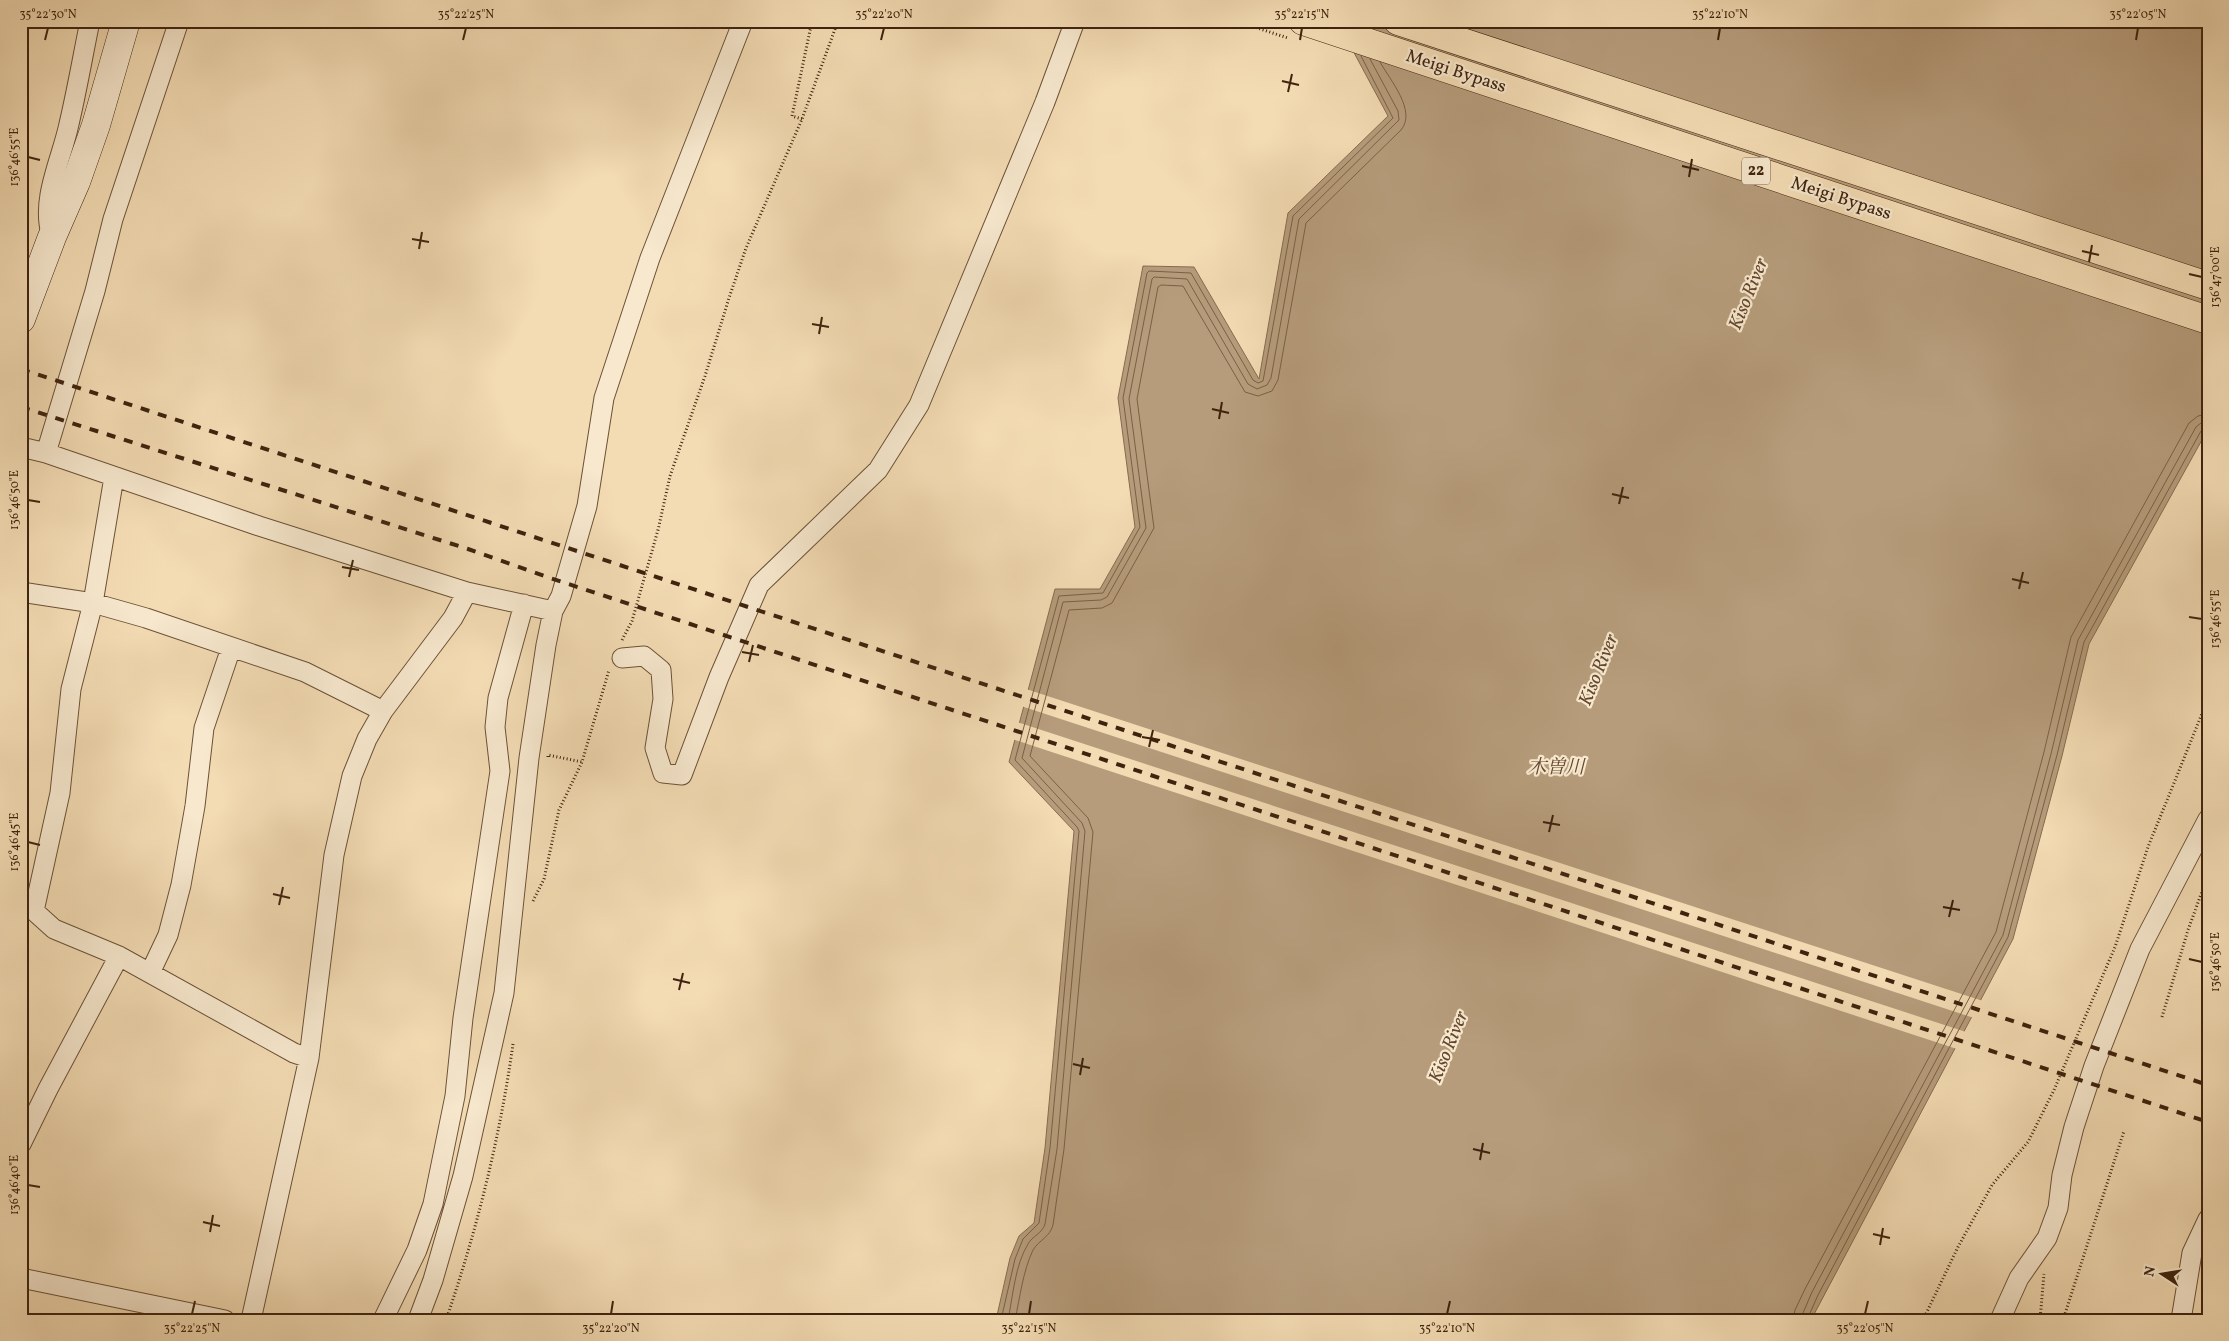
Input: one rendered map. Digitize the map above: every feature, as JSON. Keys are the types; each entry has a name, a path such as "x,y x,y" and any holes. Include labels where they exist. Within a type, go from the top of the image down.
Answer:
{"highway":[{"name":"Meigi Bypass","path":"1303,21 2208,320"},
{"name":"Meigi Bypass","path":"1398,21 2208,286"}],"street":[{"path":"52,237 48,222 52,186 69,126 90,21"},
{"path":"21,319 52,237 76,182 93,133 126,21"},
{"path":"46,453 96,291 114,219 179,21"},
{"path":"418,1320 433,1280 463,1176 504,993 528,758 553,611 561,596 587,506 604,398 650,258 743,21"},
{"path":"617,656 644,656 661,670 663,698 655,748 663,773 682,775 719,677 760,585 878,470 920,405 1045,102 1075,21"},
{"path":"21,447 46,453 259,526 467,592 553,611"},
{"path":"114,477 93,603 71,689 60,793 28,908 54,928 119,956 294,1053 309,1058"},
{"path":"21,592 93,603 146,618 305,672 383,711"},
{"path":"251,1320 309,1058 334,855 352,776 367,739 383,711 453,618 467,592"},
{"path":"383,1320 417,1250 433,1204 456,1096 463,1018 500,771 495,727 498,698 524,604"},
{"path":"150,973 168,935 181,885 195,806 204,728 231,648"},
{"path":"2000,1320 2019,1278 2047,1238 2058,1208 2062,1174 2074,1127 2094,1066 2140,950 2208,819"},
{"path":"21,1144 119,956"},
{"path":"2180,1320 2192,1253 2208,1219"},
{"path":"21,1278 225,1320"}],"path":[{"path":"802,119 792,116 812,21"},
{"path":"530,906 544,878 558,810 582,762 617,656 632,621 658,530 670,476 705,376 746,248 802,119 838,21"},
{"path":"1923,1320 1958,1247 1992,1185 2028,1142 2054,1090 2115,947 2155,829 2208,699"},
{"path":"548,755 582,762"},
{"path":"2162,1017 2188,930 2208,875"},
{"path":"2063,1320 2124,1131"},
{"path":"2040,1320 2047,1238"}],"water":[{"name":"木曽川","path":"1337,21 2208,21 2208,429 2089,644 2062,756 2013,939 1811,1320 996,1320 1010,1258 1019,1236 1034,1223 1045,1148 1074,831 1009,762 1055,589 1100,589 1135,527 1118,398 1143,266 1194,267 1259,379 1288,213 1388,116"}],"pier":[{"path":"1026,689 1983,1001 1974,1018 1021,706"},
{"path":"1017,722 1966,1032 1957,1049 1012,739"}],"railway":[{"path":"21,369 2208,1085"},
{"path":"21,407 468,549 547,577 2208,1122"}],"water label":[{"name":"Kiso River","path":"1749,294"},
{"name":"Kiso River","path":"1599,670"},
{"name":"Kiso River","path":"1449,1047"}]}
